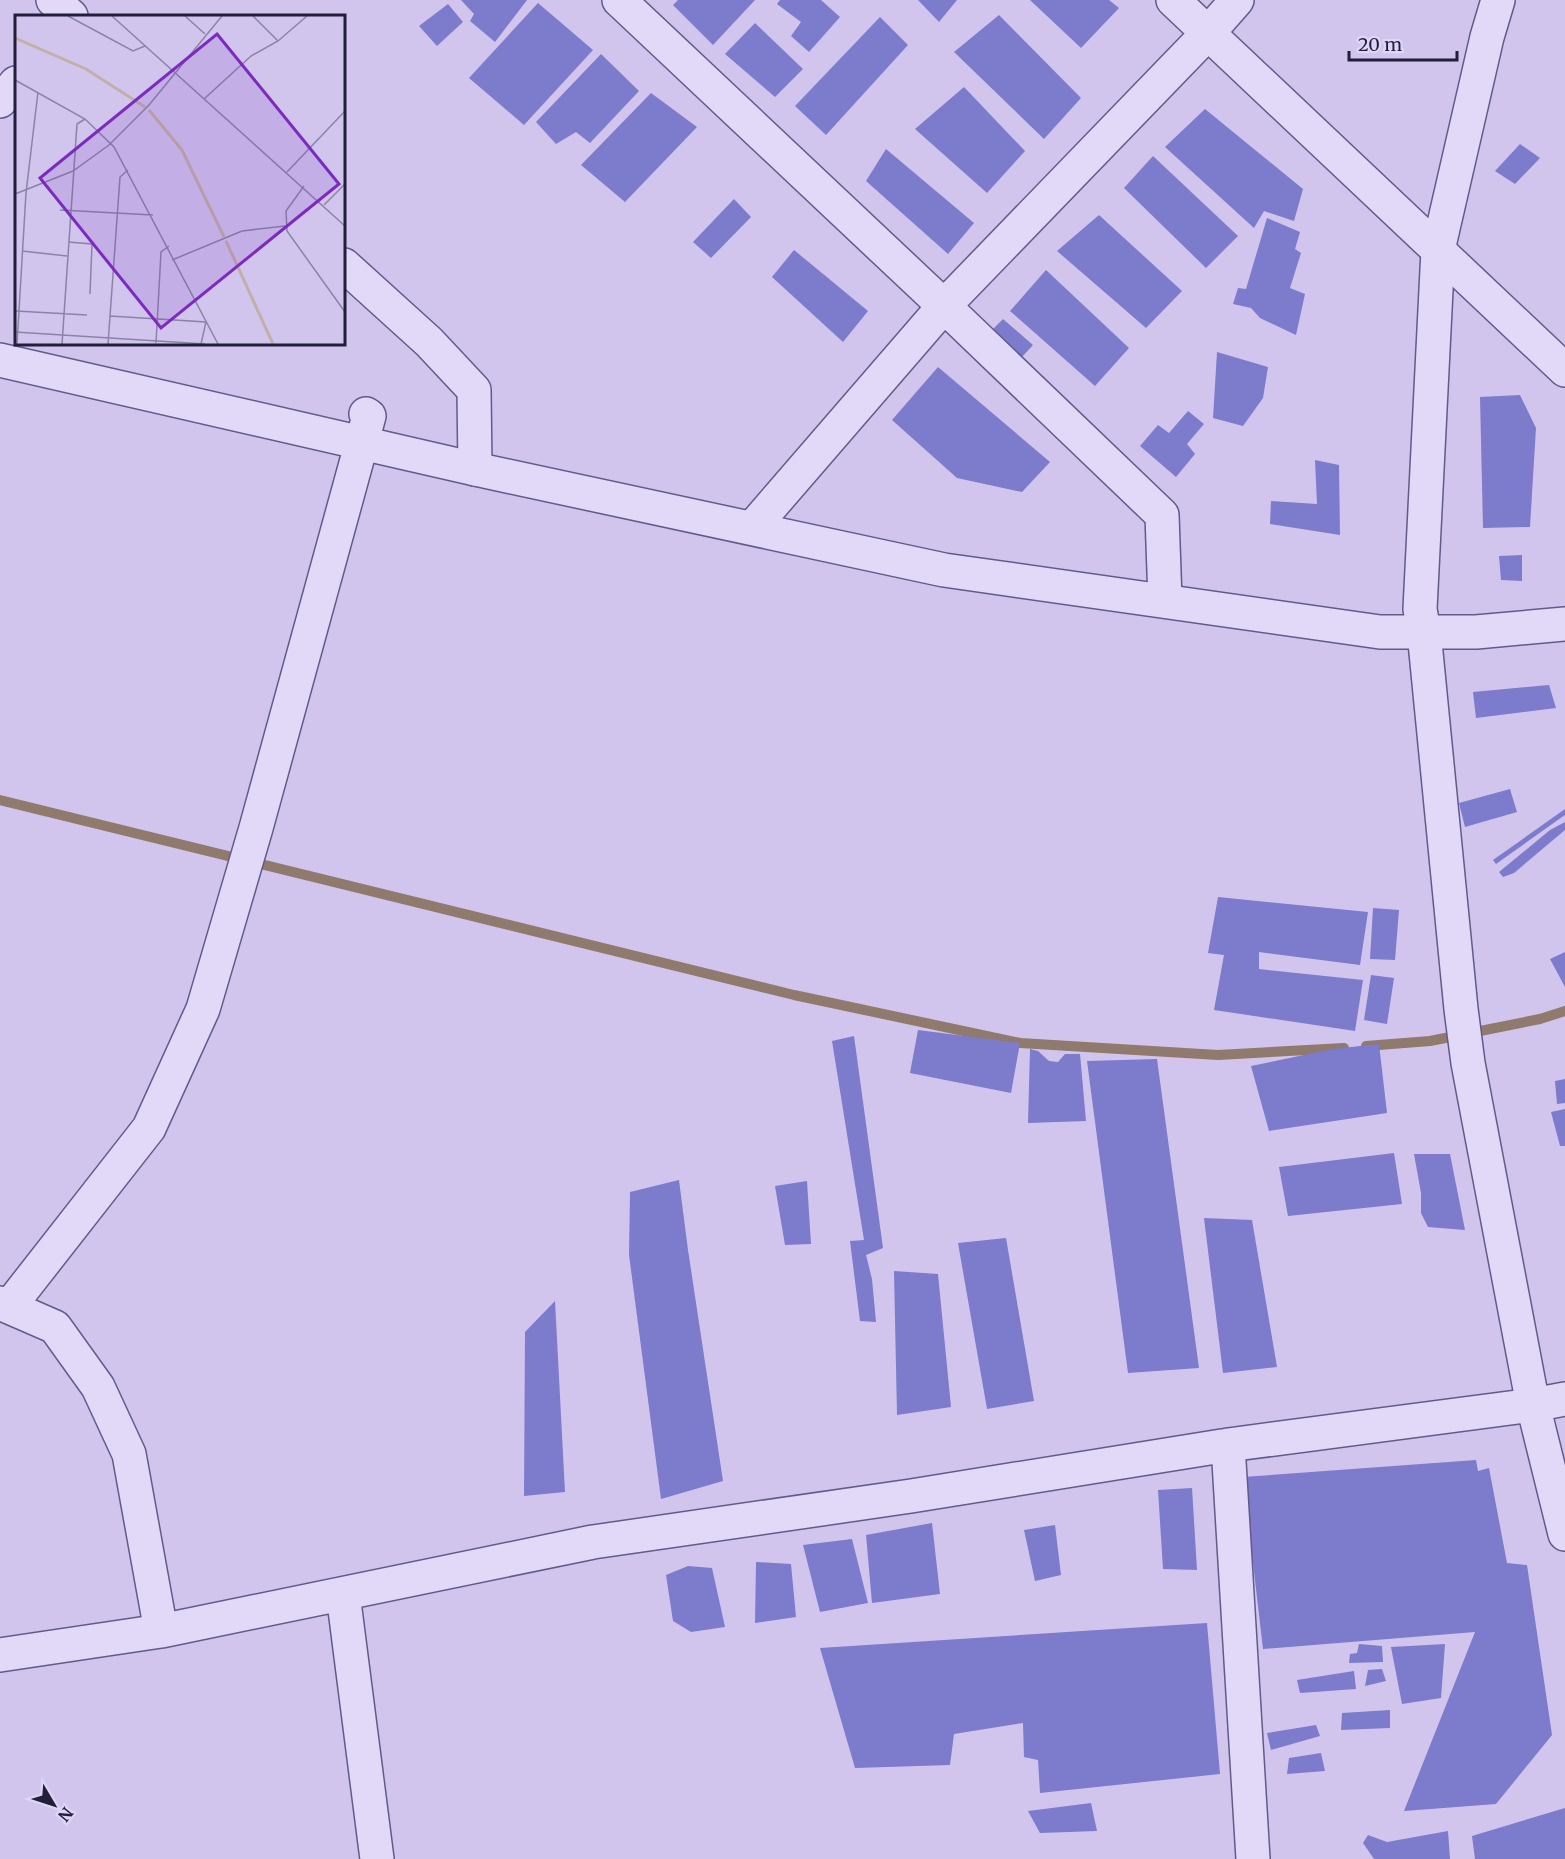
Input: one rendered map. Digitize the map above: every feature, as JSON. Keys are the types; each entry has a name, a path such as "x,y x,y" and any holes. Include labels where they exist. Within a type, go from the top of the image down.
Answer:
{"street":[{"path":"53,0 70,15"},
{"path":"78,15 93,0"},
{"path":"618,0 944,306 1162,515 1165,601"},
{"path":"1173,0 1565,370"},
{"path":"753,527 944,306 1208,33 1237,0"},
{"path":"1498,0 1487,37 1438,250 1420,609 1468,1063 1533,1405 1565,1534"},
{"path":"0,101 15,84"},
{"path":"345,266 429,342 474,390 475,469"},
{"path":"0,360 363,428 475,469 753,527 944,570 1380,632 1476,632 1565,624"},
{"path":"161,1631 129,1454 98,1387 55,1327 5,1305 149,1128 202,1009 256,828 363,428"},
{"path":"0,1655 161,1631 593,1542 911,1496 1228,1445 1565,1399"},
{"path":"1228,1445 1253,1859"},
{"path":"344,1594 377,1859"}],"building":[{"path":"461,0 527,0 495,42 470,21 474,14"},
{"path":"678,0 755,0 713,45 673,5"},
{"path":"780,0 821,0 840,17 809,52 791,36 801,22 777,4"},
{"path":"918,0 957,0 939,22"},
{"path":"1030,0 1109,0 1119,8 1081,48"},
{"path":"538,3 593,50 524,125 469,78"},
{"path":"448,4 463,22 437,46 419,26"},
{"path":"999,15 1081,98 1044,139 954,52"},
{"path":"880,17 908,45 826,135 795,106"},
{"path":"755,23 803,69 775,97 725,54"},
{"path":"601,54 639,91 590,143 576,132 556,144 536,122"},
{"path":"964,87 1025,151 987,193 915,129"},
{"path":"651,93 697,127 625,202 581,165"},
{"path":"1205,109 1303,189 1294,221 1264,211 1254,228 1165,147"},
{"path":"1520,144 1540,158 1515,184 1495,171"},
{"path":"886,149 974,223 948,254 866,181"},
{"path":"1153,156 1238,236 1206,268 1124,188"},
{"path":"734,199 751,217 711,258 693,242"},
{"path":"1099,215 1182,291 1146,328 1057,251"},
{"path":"1267,218 1300,232 1295,249 1301,253 1290,288 1305,294 1296,335 1260,318 1251,308 1233,304 1238,288 1246,289"},
{"path":"794,250 868,311 843,342 772,277"},
{"path":"1046,270 1129,348 1095,386 1010,311"},
{"path":"1003,319 1033,345 1021,358 991,331"},
{"path":"1217,352 1268,367 1263,398 1243,426 1213,418"},
{"path":"938,367 1050,462 1022,492 957,478 892,420"},
{"path":"1520,395 1536,428 1530,527 1483,528 1480,397"},
{"path":"1188,411 1204,424 1187,444 1195,454 1176,477 1140,446 1158,425 1169,433"},
{"path":"1315,460 1339,465 1340,535 1270,524 1271,501 1317,504"},
{"path":"1522,555 1522,581 1501,580 1499,556"},
{"path":"1549,685 1556,708 1476,718 1473,692"},
{"path":"1510,789 1517,812 1465,827 1459,803"},
{"path":"1565,809 1565,815 1496,864 1493,860"},
{"path":"1565,822 1565,830 1514,873 1503,877 1499,872 1550,830"},
{"path":"1218,897 1368,912 1360,965 1259,952 1259,969 1363,980 1355,1031 1214,1010 1224,955 1208,953"},
{"path":"1373,908 1399,910 1395,960 1370,959"},
{"path":"1565,952 1565,987 1550,959"},
{"path":"1371,975 1394,978 1387,1024 1364,1020"},
{"path":"918,1030 1020,1043 1011,1093 910,1073"},
{"path":"854,1036 883,1248 866,1255 872,1279 876,1322 860,1321 850,1241 864,1240 832,1041"},
{"path":"1379,1044 1387,1113 1269,1131 1251,1066 1333,1049"},
{"path":"1030,1049 1038,1051 1049,1061 1058,1062 1065,1054 1080,1054 1086,1121 1028,1123"},
{"path":"1157,1059 1199,1368 1128,1373 1087,1061"},
{"path":"1565,1079 1565,1103 1557,1104 1555,1081"},
{"path":"1565,1109 1565,1146 1560,1146 1551,1112"},
{"path":"1394,1153 1402,1204 1288,1216 1279,1167"},
{"path":"1414,1154 1450,1154 1465,1230 1428,1227 1421,1213 1421,1193"},
{"path":"679,1180 723,1481 661,1499 629,1255 630,1192"},
{"path":"807,1181 811,1244 785,1245 775,1186"},
{"path":"1204,1218 1252,1220 1277,1367 1223,1373"},
{"path":"1006,1238 1034,1401 987,1409 958,1243"},
{"path":"894,1271 938,1274 951,1407 897,1415"},
{"path":"555,1301 565,1492 524,1496 525,1332"},
{"path":"1476,1460 1478,1471 1489,1468 1507,1563 1527,1565 1552,1735 1496,1804 1404,1811 1475,1632 1263,1649 1243,1477"},
{"path":"1192,1488 1197,1570 1163,1569 1158,1490"},
{"path":"932,1523 940,1594 872,1603 866,1535"},
{"path":"1055,1525 1061,1575 1035,1581 1024,1530"},
{"path":"852,1539 868,1603 820,1612 803,1545"},
{"path":"756,1562 791,1564 796,1617 755,1623"},
{"path":"688,1566 712,1568 725,1627 691,1632 673,1621 666,1575"},
{"path":"1207,1623 1220,1774 1040,1793 1038,1760 1024,1757 1023,1723 954,1734 950,1765 855,1768 820,1648"},
{"path":"1359,1644 1382,1646 1383,1662 1349,1663 1350,1654 1357,1653"},
{"path":"1445,1644 1441,1698 1402,1704 1391,1647"},
{"path":"1382,1669 1386,1681 1365,1686 1368,1670"},
{"path":"1354,1671 1356,1689 1300,1693 1297,1680"},
{"path":"1390,1710 1390,1728 1341,1730 1342,1713"},
{"path":"1316,1725 1320,1736 1271,1750 1267,1733"},
{"path":"1321,1753 1325,1771 1287,1774 1289,1758"},
{"path":"1091,1803 1097,1831 1040,1833 1028,1811"},
{"path":"1565,1808 1565,1859 1475,1859 1472,1836"},
{"path":"1448,1831 1450,1859 1374,1859 1363,1843 1368,1835 1387,1842"}],"waterway":[{"path":"0,800 794,995 1020,1043 1218,1055 1344,1048"},
{"path":"1366,1046 1430,1041 1540,1019 1565,1011"}]}
